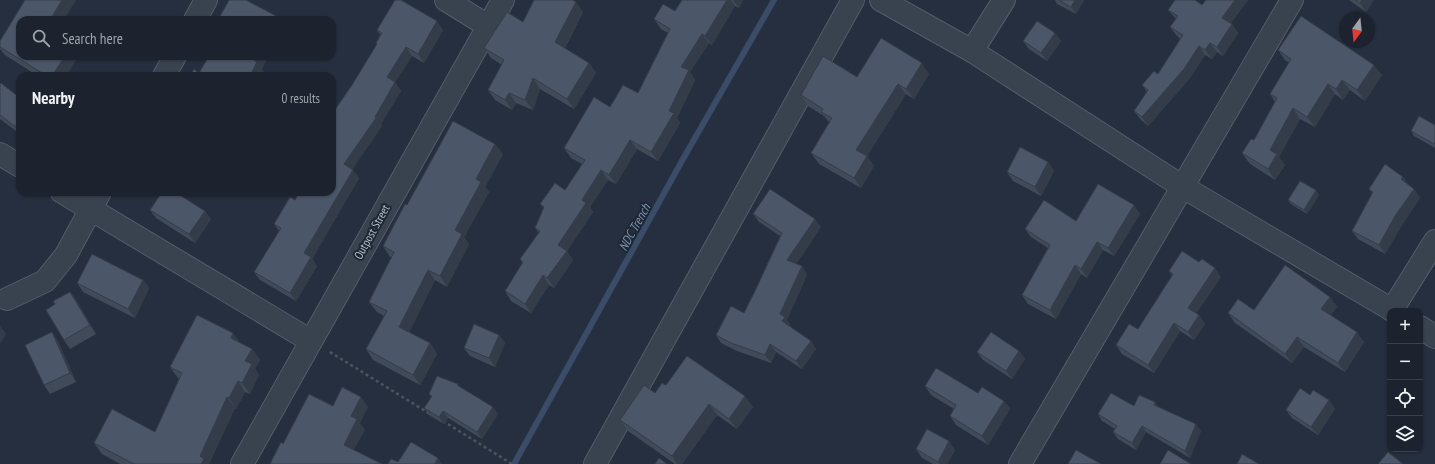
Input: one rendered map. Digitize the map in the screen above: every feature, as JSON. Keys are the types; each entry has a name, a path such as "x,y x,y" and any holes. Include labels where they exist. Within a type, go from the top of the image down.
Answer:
{"street":[{"path":"197,16 206,0"},
{"path":"446,0 488,26"},
{"name":"Outpost Street","path":"242,464 503,0"},
{"path":"595,464 853,0"},
{"path":"881,0 972,51 1183,187 1390,308"},
{"path":"972,51 1004,0"},
{"path":"1020,464 1292,0"},
{"path":"166,72 173,60"},
{"path":"0,154 16,164"},
{"path":"77,196 95,201 311,340"},
{"path":"7,299 45,281 66,255 95,201"},
{"path":"1394,308 1435,241"},
{"path":"1423,329 1435,337"}],"path":[{"path":"311,340 432,415"},
{"path":"438,419 512,464"}],"building":[{"path":"25,0 62,0 52,16 16,16 16,57 0,47 0,41"},
{"path":"229,0 246,0 276,16 220,16"},
{"path":"395,0 401,0 437,21 418,54 406,47 387,77 395,82 375,117 376,118 344,164 353,170 304,253 311,257 290,293 254,272 281,228 274,224 290,197 295,200 297,196 336,196 336,108 377,44 376,43 382,33 377,30"},
{"path":"534,0 573,0 576,2 555,42 589,63 567,99 533,78 525,100 509,93 505,100 488,90 504,60 484,48 507,12 523,22"},
{"path":"682,0 727,0 705,36 702,34 681,67 689,70 669,111 674,113 651,152 630,140 609,175 601,170 582,200 586,203 558,245 567,251 547,278 543,275 525,304 505,291 523,262 520,259 540,231 535,228 544,207 540,204 555,183 565,190 585,160 564,148 594,97 610,107 623,85 638,93 670,29 654,19 663,4 675,11"},
{"path":"1059,0 1075,0 1071,7"},
{"path":"1175,0 1195,0 1202,5 1206,0 1235,0 1222,18 1232,24 1217,47 1210,43 1205,50 1199,46 1184,69 1142,117 1134,111 1148,90 1142,85 1154,71 1158,74 1183,35 1170,27 1178,16 1168,10"},
{"path":"1355,0 1362,0 1360,3"},
{"path":"1301,16 1339,42 1339,48 1349,48 1374,65 1357,90 1342,80 1336,89 1328,84 1307,117 1293,108 1270,150 1277,154 1268,169 1242,153 1251,139 1254,140 1277,98 1270,94 1291,59 1278,50"},
{"path":"1037,21 1055,33 1041,53 1023,41"},
{"path":"881,38 922,63 906,89 898,84 856,150 867,156 854,178 811,153 832,118 821,112 823,109 801,95 823,56 857,77"},
{"path":"21,60 62,60 55,72 41,72"},
{"path":"207,60 254,60 257,62 252,72 200,72"},
{"path":"1,83 16,95 16,127 0,115"},
{"path":"1419,116 1435,125 1434,144 1411,131"},
{"path":"453,121 495,144 476,179 481,182 455,230 462,234 440,276 428,270 399,327 430,343 413,375 366,349 387,311 369,302 394,252 383,246 405,204 407,205"},
{"path":"1020,147 1048,162 1035,187 1007,172"},
{"path":"1385,164 1403,177 1401,179 1414,189 1395,216 1379,245 1352,231 1373,192 1369,189"},
{"path":"1300,181 1316,190 1304,210 1288,200"},
{"path":"1098,184 1134,205 1108,248 1097,242 1081,269 1075,265 1050,310 1022,295 1050,245 1025,229 1044,200 1076,221"},
{"path":"770,189 815,219 787,260 802,266 780,314 785,317 782,321 811,341 796,361 770,344 765,355 731,343 716,335 731,306 744,313 782,233 753,214"},
{"path":"159,196 181,196 205,211 189,234 150,210"},
{"path":"1182,251 1199,262 1202,259 1215,268 1188,308 1199,315 1188,332 1174,323 1148,365 1116,345 1129,324 1138,329 1173,274 1169,271"},
{"path":"92,254 143,280 128,309 77,283"},
{"path":"1285,265 1330,297 1321,309 1357,332 1338,363 1297,337 1285,354 1228,313 1238,299 1254,310"},
{"path":"70,292 90,325 64,340 46,310 55,304 53,301"},
{"path":"197,315 233,333 231,338 252,349 245,361 252,364 242,383 238,381 229,398 227,397 200,456 204,459 201,464 134,464 94,443 112,409 155,432 182,373 170,367"},
{"path":"474,324 499,335 489,358 464,348"},
{"path":"52,332 70,373 44,385 25,345"},
{"path":"991,332 1019,351 1006,371 977,352"},
{"path":"687,356 745,396 729,419 709,404 672,456 620,420 644,385 655,393 662,383 666,385"},
{"path":"936,368 978,393 982,387 1004,401 982,436 950,416 956,405 925,386"},
{"path":"437,376 458,384 457,385 493,407 477,432 443,411 439,417 424,408 432,396 429,394"},
{"path":"342,387 361,397 351,416 357,419 344,445 382,464 270,464 281,442 283,444 309,394 333,406"},
{"path":"1300,388 1310,395 1313,390 1329,400 1311,427 1286,410"},
{"path":"1111,393 1134,406 1139,395 1155,402 1154,405 1196,424 1185,451 1142,426 1132,443 1113,432 1117,426 1098,414"},
{"path":"927,429 949,441 938,462 916,449"},
{"path":"411,442 438,458 435,464 388,464 391,459 398,462"},
{"path":"1076,450 1101,464 1068,464"},
{"path":"1168,450 1191,464 1160,464"},
{"path":"1388,452 1403,464 1378,464"},
{"path":"1242,454 1259,464 1237,464"},
{"path":"659,458 667,464 655,464"}],"waterway":[{"name":"NDC Trench","path":"514,464 683,159 774,0"}]}
